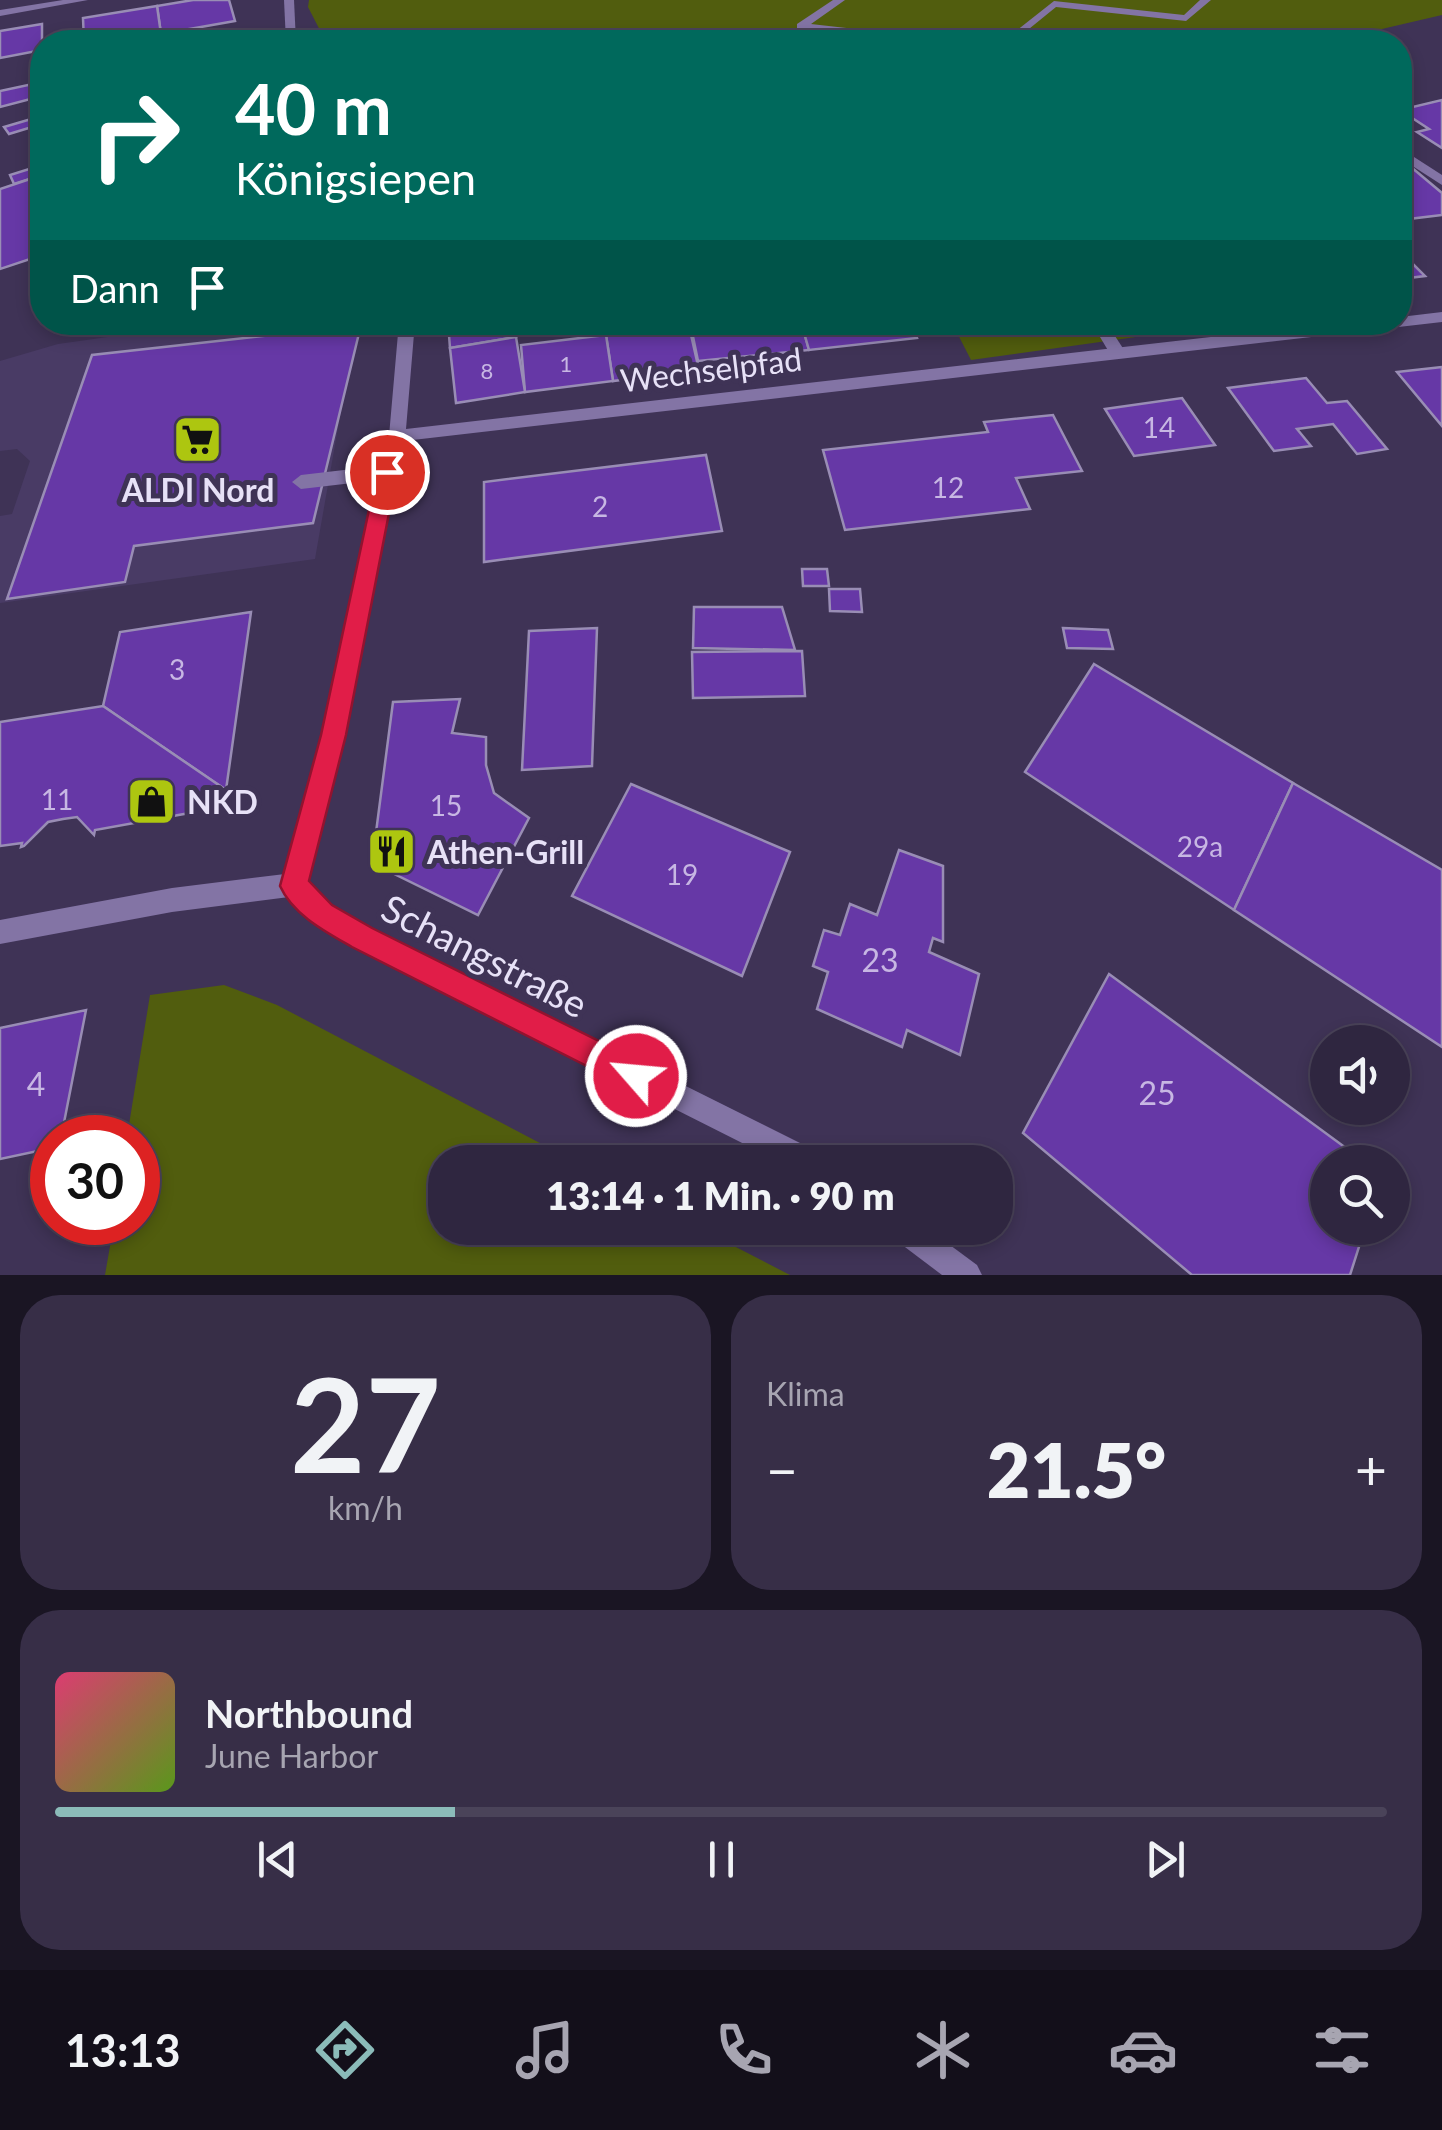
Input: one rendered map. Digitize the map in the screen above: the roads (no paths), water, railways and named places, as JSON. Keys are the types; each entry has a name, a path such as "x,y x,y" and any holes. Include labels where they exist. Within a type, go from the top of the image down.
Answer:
{"street":[{"path":"0,14 83,0"},
{"path":"289,0 290,30"},
{"path":"837,30 801,26 840,0"},
{"path":"1022,30 1054,4 1186,18 1206,0"},
{"path":"1412,160 1442,181"},
{"path":"1412,321 1442,317"},
{"path":"0,932 172,900 294,886 334,735 397,436 406,335"},
{"path":"1106,335 1118,353"},
{"path":"1229,335 1232,339"},
{"name":"Wechselpfad","path":"397,436 1269,335"},
{"path":"301,482 387,472"},
{"name":"Schangstraße","path":"294,886 322,914 362,938 774,1145"},
{"path":"927,1245 967,1275"}],"place":[{"name":"ALDI Nord","path":"198,439"},
{"name":"NKD","path":"152,801"},
{"name":"Athen-Grill","path":"392,851"}]}
